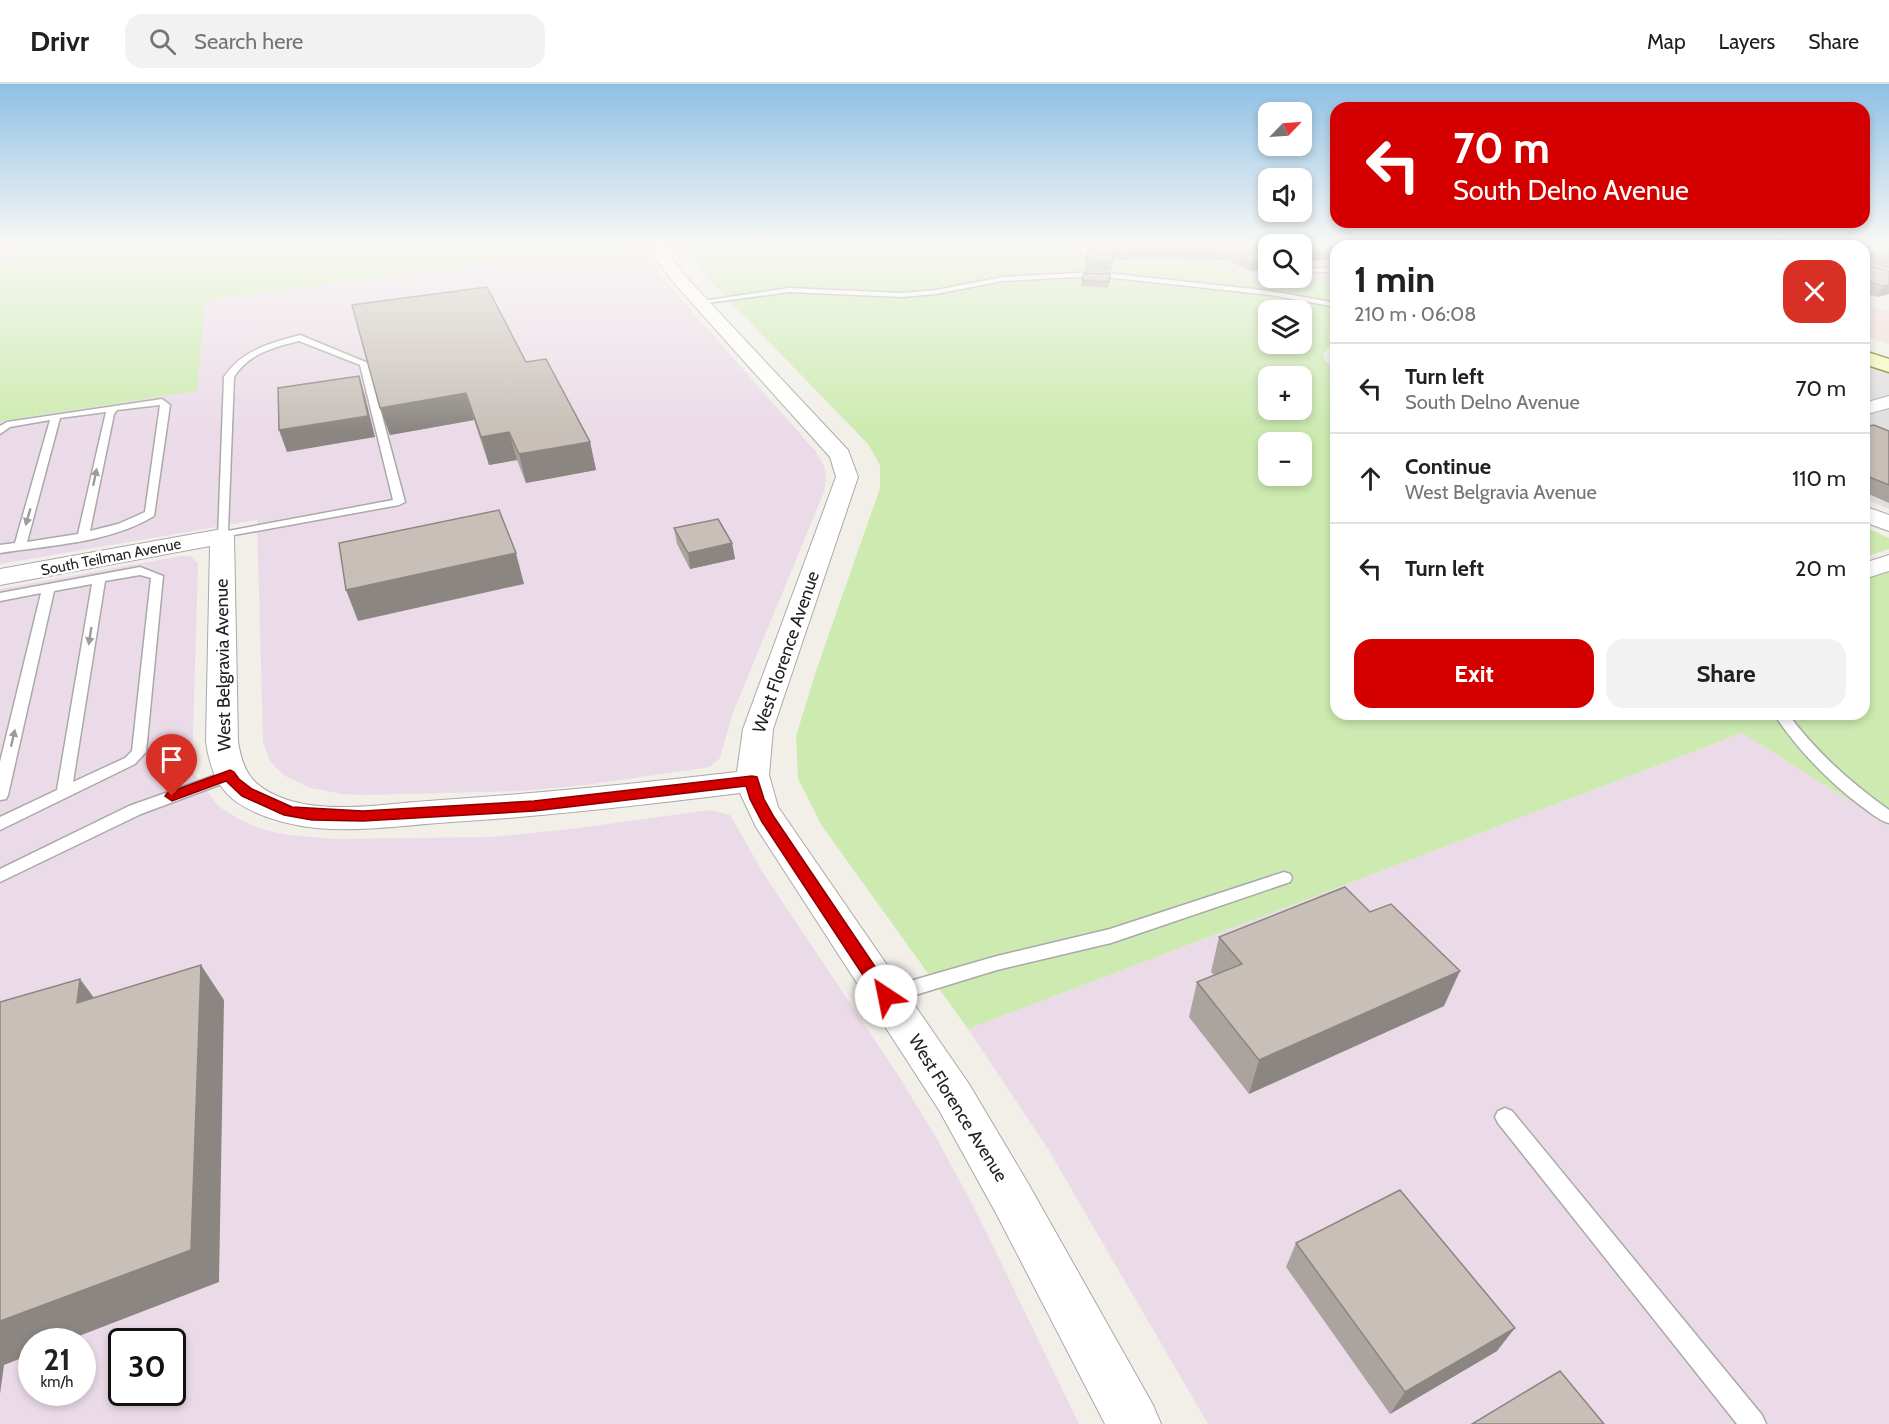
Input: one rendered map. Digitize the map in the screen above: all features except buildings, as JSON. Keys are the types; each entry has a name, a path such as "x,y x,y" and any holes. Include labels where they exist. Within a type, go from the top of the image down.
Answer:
{"main road":[{"path":"1870,347 1889,353"},
{"path":"1870,359 1889,366"}],"street":[{"name":"West Florence Avenue","path":"703,306 840,455 847,477 758,729 751,767 757,799 983,1146 1134,1424"},
{"path":"1870,406 1888,402"},
{"path":"1870,516 1889,524"},
{"name":"West Belgravia Avenue","path":"222,536 223,756 234,783 247,793 272,806 289,812 312,815 405,814 545,805 752,781"},
{"name":"South Teilman Avenue","path":"5,586 222,536"},
{"path":"1870,569 1889,563"}],"lane":[{"path":"300,338 363,363 399,502 222,536 228,381 237,366 264,349 300,338"},
{"path":"0,431 7,425 56,416 154,402 162,402 165,405 150,514 132,525 0,549"},
{"path":"83,535 109,414 114,408"},
{"path":"20,546 56,416"},
{"path":"0,824 130,761 139,752 157,576 140,571 48,588 5,586"},
{"path":"64,793 99,578"},
{"path":"0,795 48,588"},
{"path":"1785,720 1795,735 1827,767 1869,804 1889,818"},
{"path":"0,876 83,833 135,810 230,775"},
{"path":"886,996 997,963 1112,936 1284,878"},
{"path":"1505,1117 1753,1424"}],"shaded area":[{"path":"204,306 687,306 816,452 824,466 826,479 824,492 732,715 720,758 710,767 586,785 521,791 342,794 311,788 285,776 269,759 263,741 257,520 0,564 0,421 196,391"},
{"path":"1870,306 1889,311 1889,344 1870,338"},
{"path":"1870,367 1889,373 1889,509 1870,501"},
{"path":"190,556 198,563 192,771 218,806 237,818 261,829 288,835 337,839 493,837 710,810 730,815 765,876 898,1075 937,1139 976,1211 1079,1424 0,1424 0,589"},
{"path":"1742,733 1889,825 1889,1424 1208,1424 1048,1149 968,1029"}],"green space":[{"path":"0,306 205,306 197,391 0,421"},
{"path":"734,306 1258,306 1258,354 1312,354 1312,306 1330,306 1330,346 1323,354 1325,361 1330,365 1330,720 1870,720 1870,578 1889,571 1889,825 1742,733 968,1029 822,826 798,779 796,736 817,668 880,488 880,465 868,444"},
{"path":"1870,530 1889,538 1889,549 1870,555"}],"route":[{"path":"172,796 230,775 234,783 247,793 289,812 363,816 534,806 752,781 757,799 768,819 886,996"}]}
